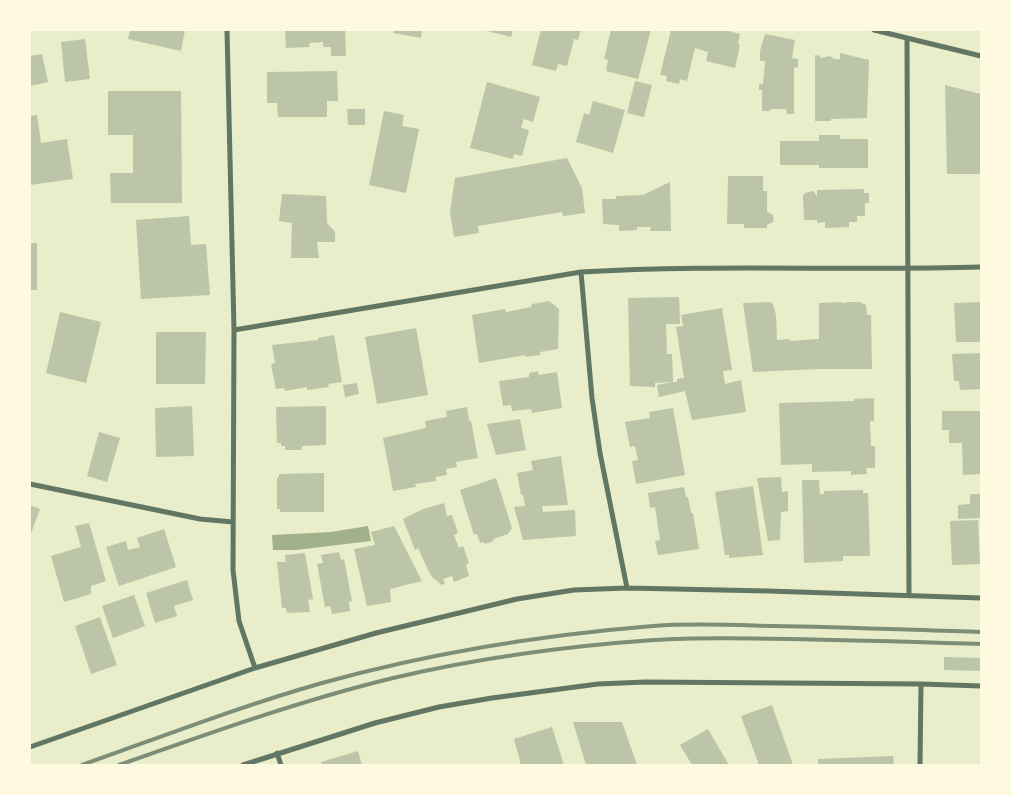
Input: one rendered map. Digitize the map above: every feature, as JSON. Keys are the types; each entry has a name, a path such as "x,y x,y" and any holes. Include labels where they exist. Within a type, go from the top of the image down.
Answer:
{"street":[{"path":"227,30 234,330 233,570 239,620 254,668"},
{"path":"874,30 981,56"},
{"path":"907,38 909,596"},
{"path":"234,330 581,272 631,269 908,269 981,267"},
{"path":"581,272 596,425 627,588"},
{"path":"30,484 200,519 233,522"},
{"path":"30,747 254,668 376,632 517,599 574,590 627,588 981,598"},
{"path":"243,765 375,723 439,707 598,684 645,682 981,686"},
{"path":"920,765 921,684"},
{"path":"277,753 281,765"}],"shaded area":[{"path":"368,526 371,541 296,550 273,550 272,535 331,532"}],"building":[{"path":"130,30 185,30 181,51 128,39"},
{"path":"285,30 345,30 346,56 331,56 331,47 323,47 323,42 309,43 310,47 286,48"},
{"path":"394,30 422,30 421,38 393,33"},
{"path":"483,30 513,30 511,37"},
{"path":"541,30 581,30 578,40 574,39 567,66 558,64 556,71 532,65"},
{"path":"611,30 651,30 638,79 606,71 608,60 604,59"},
{"path":"671,30 725,30 740,34 738,44 740,45 735,68 706,61 708,52 695,48 687,81 680,79 679,84 666,81 667,76 660,75"},
{"path":"765,34 795,40 792,58 798,59 798,67 794,68 794,114 787,114 786,109 762,111 762,90 759,90 759,84 763,84 765,61 760,61 760,51"},
{"path":"85,39 90,79 65,82 61,42"},
{"path":"840,53 869,60 867,118 815,121 815,55 820,56 820,58 830,56 834,59 840,59"},
{"path":"42,54 48,82 30,86 30,56"},
{"path":"337,71 338,101 327,101 327,117 278,117 277,103 267,103 267,72"},
{"path":"635,81 652,85 644,117 627,113"},
{"path":"487,82 540,97 533,122 524,119 521,128 529,130 522,156 514,154 513,159 470,148"},
{"path":"945,85 981,94 981,174 947,174"},
{"path":"108,91 181,91 182,203 111,203 110,173 133,173 133,135 108,135"},
{"path":"593,101 625,110 613,153 576,142 584,113 589,115"},
{"path":"347,109 365,109 365,125 348,125"},
{"path":"384,111 404,115 402,126 419,129 406,193 369,185"},
{"path":"37,115 41,143 67,139 73,179 30,185 30,116"},
{"path":"819,135 840,135 840,139 868,139 868,168 819,168 819,165 780,165 780,141 819,141"},
{"path":"567,158 582,188 585,213 563,216 562,212 478,226 479,233 454,237 450,212 455,178"},
{"path":"728,176 763,176 763,191 767,191 767,212 772,214 774,218 773,222 767,225 767,228 744,228 744,224 727,224"},
{"path":"670,182 671,231 650,231 651,227 637,227 637,230 619,231 619,225 603,224 602,199 616,199 616,196 643,195"},
{"path":"864,189 864,193 869,193 869,203 865,203 865,216 857,216 857,222 849,222 849,227 825,228 825,222 817,223 817,220 804,220 803,196 805,193 813,191 817,196 817,190"},
{"path":"282,194 326,196 327,223 335,232 335,242 317,242 319,258 291,258 292,223 279,221"},
{"path":"189,216 191,245 206,244 210,295 141,299 136,220"},
{"path":"30,243 37,243 37,290 30,290"},
{"path":"679,297 680,324 666,324 667,354 672,354 673,382 655,383 655,387 630,386 628,298"},
{"path":"549,301 559,309 558,349 540,352 540,355 526,357 525,355 479,363 472,315 505,309 506,312"},
{"path":"770,302 773,304 776,315 777,340 790,339 790,341 819,339 819,303 860,302 866,305 867,315 871,315 872,369 753,372 743,303"},
{"path":"981,302 981,342 956,342 954,303"},
{"path":"722,308 732,370 723,371 725,384 741,380 746,412 692,420 685,391 659,397 657,385 684,378 676,327 683,326 681,315"},
{"path":"60,312 101,322 86,383 46,373"},
{"path":"416,328 428,395 377,404 365,337"},
{"path":"156,332 206,332 205,384 156,384"},
{"path":"334,335 342,382 328,384 329,387 307,390 307,387 285,391 284,388 276,389 271,364 275,363 272,345 318,340 318,338"},
{"path":"981,353 981,389 960,390 959,381 954,381 952,354"},
{"path":"538,371 539,375 557,372 562,408 532,413 531,409 512,411 511,405 503,406 499,381 529,377 529,373"},
{"path":"357,383 359,394 345,397 343,385"},
{"path":"874,398 874,421 870,421 871,446 875,446 875,468 866,468 867,474 851,475 851,471 812,472 812,464 781,465 779,403 854,401 854,399"},
{"path":"192,406 194,456 156,457 155,408"},
{"path":"326,406 326,445 302,446 302,450 285,450 285,446 277,443 276,407"},
{"path":"467,407 478,458 456,462 457,467 446,469 447,475 436,477 436,481 415,484 416,487 393,491 383,438 426,428 425,421 447,417 446,411"},
{"path":"673,408 685,475 636,484 632,461 638,460 635,446 630,447 625,422 650,418 649,412"},
{"path":"942,411 981,411 981,474 963,475 962,443 949,443 949,430 942,430"},
{"path":"520,419 526,450 496,455 487,424"},
{"path":"99,432 120,438 107,482 87,476"},
{"path":"561,456 568,505 542,506 543,512 575,510 576,536 523,540 514,507 525,506 517,473 533,470 531,461"},
{"path":"324,473 324,512 280,512 280,509 277,509 277,478 279,474"},
{"path":"781,477 782,492 788,491 788,511 781,512 780,540 768,541 757,478"},
{"path":"496,478 512,528 508,534 493,539 494,541 485,544 484,542 480,543 477,534 474,535 460,490"},
{"path":"802,480 819,480 820,494 824,494 824,491 863,490 863,493 868,493 870,556 843,556 843,561 804,563"},
{"path":"753,486 763,555 729,558 729,555 725,555 715,492"},
{"path":"684,487 691,513 693,513 699,549 658,555 655,541 660,540 655,507 650,508 648,493"},
{"path":"970,494 981,494 981,518 958,519 958,505 970,504"},
{"path":"444,503 447,516 452,515 458,533 454,535 459,548 463,546 469,563 466,565 469,576 454,582 452,576 443,579 445,584 442,585 429,572 418,548 415,550 403,519 423,509"},
{"path":"30,505 40,509 30,536"},
{"path":"978,520 980,564 952,565 950,521"},
{"path":"89,523 106,581 91,586 91,594 64,602 51,556 81,547 75,526"},
{"path":"394,526 422,581 390,589 391,602 367,606 354,549 375,545 371,532"},
{"path":"164,529 176,567 119,586 106,547 126,541 128,550 140,547 137,538"},
{"path":"339,552 341,560 344,559 352,601 349,602 350,611 332,614 330,606 325,607 317,564 323,563 321,555"},
{"path":"305,553 313,599 308,600 310,612 287,613 286,608 282,608 277,562 286,562 285,555"},
{"path":"187,580 193,600 174,606 177,616 155,623 146,593"},
{"path":"134,595 145,626 113,638 102,606"},
{"path":"100,617 117,665 91,674 75,626"},
{"path":"944,657 981,658 981,671 944,670"},
{"path":"772,705 793,765 759,765 741,716"},
{"path":"573,722 622,722 637,765 586,765"},
{"path":"552,727 564,765 521,765 514,739"},
{"path":"708,729 729,765 692,765 680,745"},
{"path":"358,751 362,765 322,765 321,762"},
{"path":"893,756 894,765 818,765 818,759"}],"railway":[{"path":"82,765 231,712 322,683 445,654 528,640 653,626 713,624 981,632"},
{"path":"119,765 255,718 358,687 457,664 556,649 687,638 860,640 981,644"}]}
